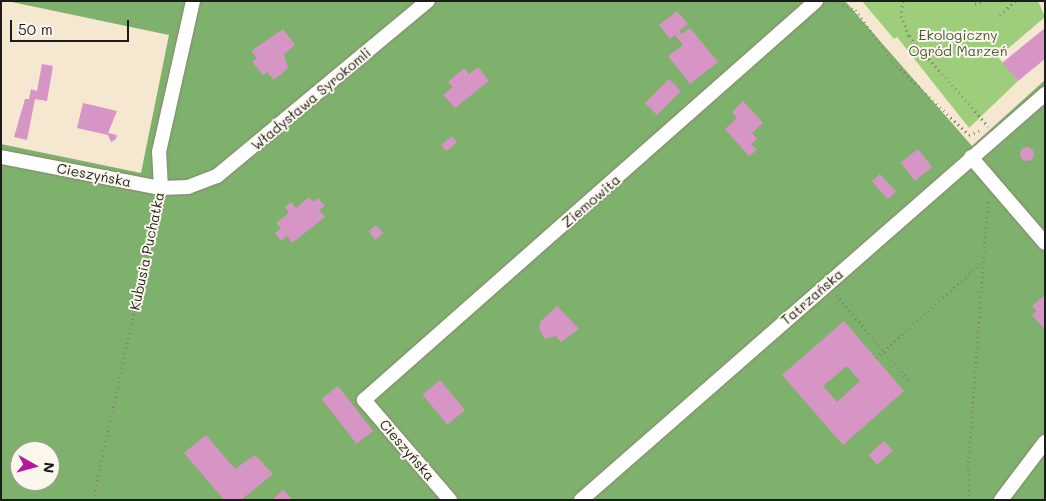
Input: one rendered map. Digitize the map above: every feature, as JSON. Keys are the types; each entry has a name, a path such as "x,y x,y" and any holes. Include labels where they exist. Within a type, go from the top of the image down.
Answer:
{"street":[{"name":"Kubusia Puchatka","path":"161,188 159,152 193,1"},
{"name":"Władysława Syrokomli","path":"188,187 217,176 428,1"},
{"name":"Ziemowita","path":"364,400 816,1"},
{"name":"Tatrzańska","path":"581,500 971,157 993,132 1045,94"},
{"name":"Cieszyńska","path":"1,157 161,188 188,187"},
{"path":"971,157 1045,243"},
{"name":"Cieszyńska","path":"364,400 450,500"},
{"path":"1001,500 1045,442"}],"path":[{"path":"833,1 855,10 894,62 969,135 993,132"},
{"path":"903,1 901,16 909,36 993,132"},
{"path":"975,4 983,1"},
{"path":"1000,15 1015,1"},
{"path":"970,500 968,467 990,179"},
{"name":"Kubusia Puchatka","path":"93,500 161,188"},
{"path":"876,358 983,261"},
{"path":"826,284 910,382"}],"green space":[{"path":"7,1 845,1 972,146 1045,80 1045,500 1,500 1,144 141,173 169,35"},
{"name":"Ekologiczny Ogród Marzeń","path":"862,1 1038,1 1045,17 998,57 1018,81 969,128 897,37 894,39"}],"building":[{"path":"677,11 688,24 679,31 682,34 690,28 718,62 690,84 668,56 683,45 675,35 670,39 659,25"},
{"path":"1045,28 1045,59 1018,81 1002,63"},
{"path":"283,29 295,45 284,54 288,68 274,80 267,72 263,75 252,62 257,58 251,51"},
{"path":"42,64 53,66 47,101 35,99 27,140 14,137 25,99 29,99 31,89 37,91"},
{"path":"478,67 489,81 455,108 443,95 453,87 448,82 464,68 469,74"},
{"path":"669,79 681,91 657,115 645,103"},
{"path":"743,101 763,123 752,133 757,139 751,144 757,150 749,156 725,129 737,118 732,112"},
{"path":"83,103 117,111 108,133 117,135 116,139 111,142 108,135 77,128"},
{"path":"452,136 457,142 446,151 441,145"},
{"path":"1024,147 1030,147 1034,154 1030,161 1024,161 1020,157 1020,151"},
{"path":"918,149 932,167 915,181 901,163"},
{"path":"880,174 896,192 888,199 872,181"},
{"path":"309,197 313,202 318,198 325,206 319,210 325,217 292,243 287,236 281,241 275,233 281,229 276,223 289,213 285,207 291,202 296,208"},
{"path":"376,225 383,233 376,240 368,232"},
{"path":"1045,295 1045,330 1032,315 1037,311 1032,306"},
{"path":"557,306 579,329 561,342 556,336 545,339 540,331 540,322"},
{"path":"844,321 904,391 843,445 782,375","holes":["847,366 860,381 837,402 823,386"]},
{"path":"440,380 465,410 447,425 422,395"},
{"path":"338,386 373,431 357,444 321,399"},
{"path":"206,435 235,469 255,455 273,474 241,500 224,500 184,453"},
{"path":"884,441 893,451 877,465 868,455"},
{"path":"283,490 293,500 272,500"}]}
